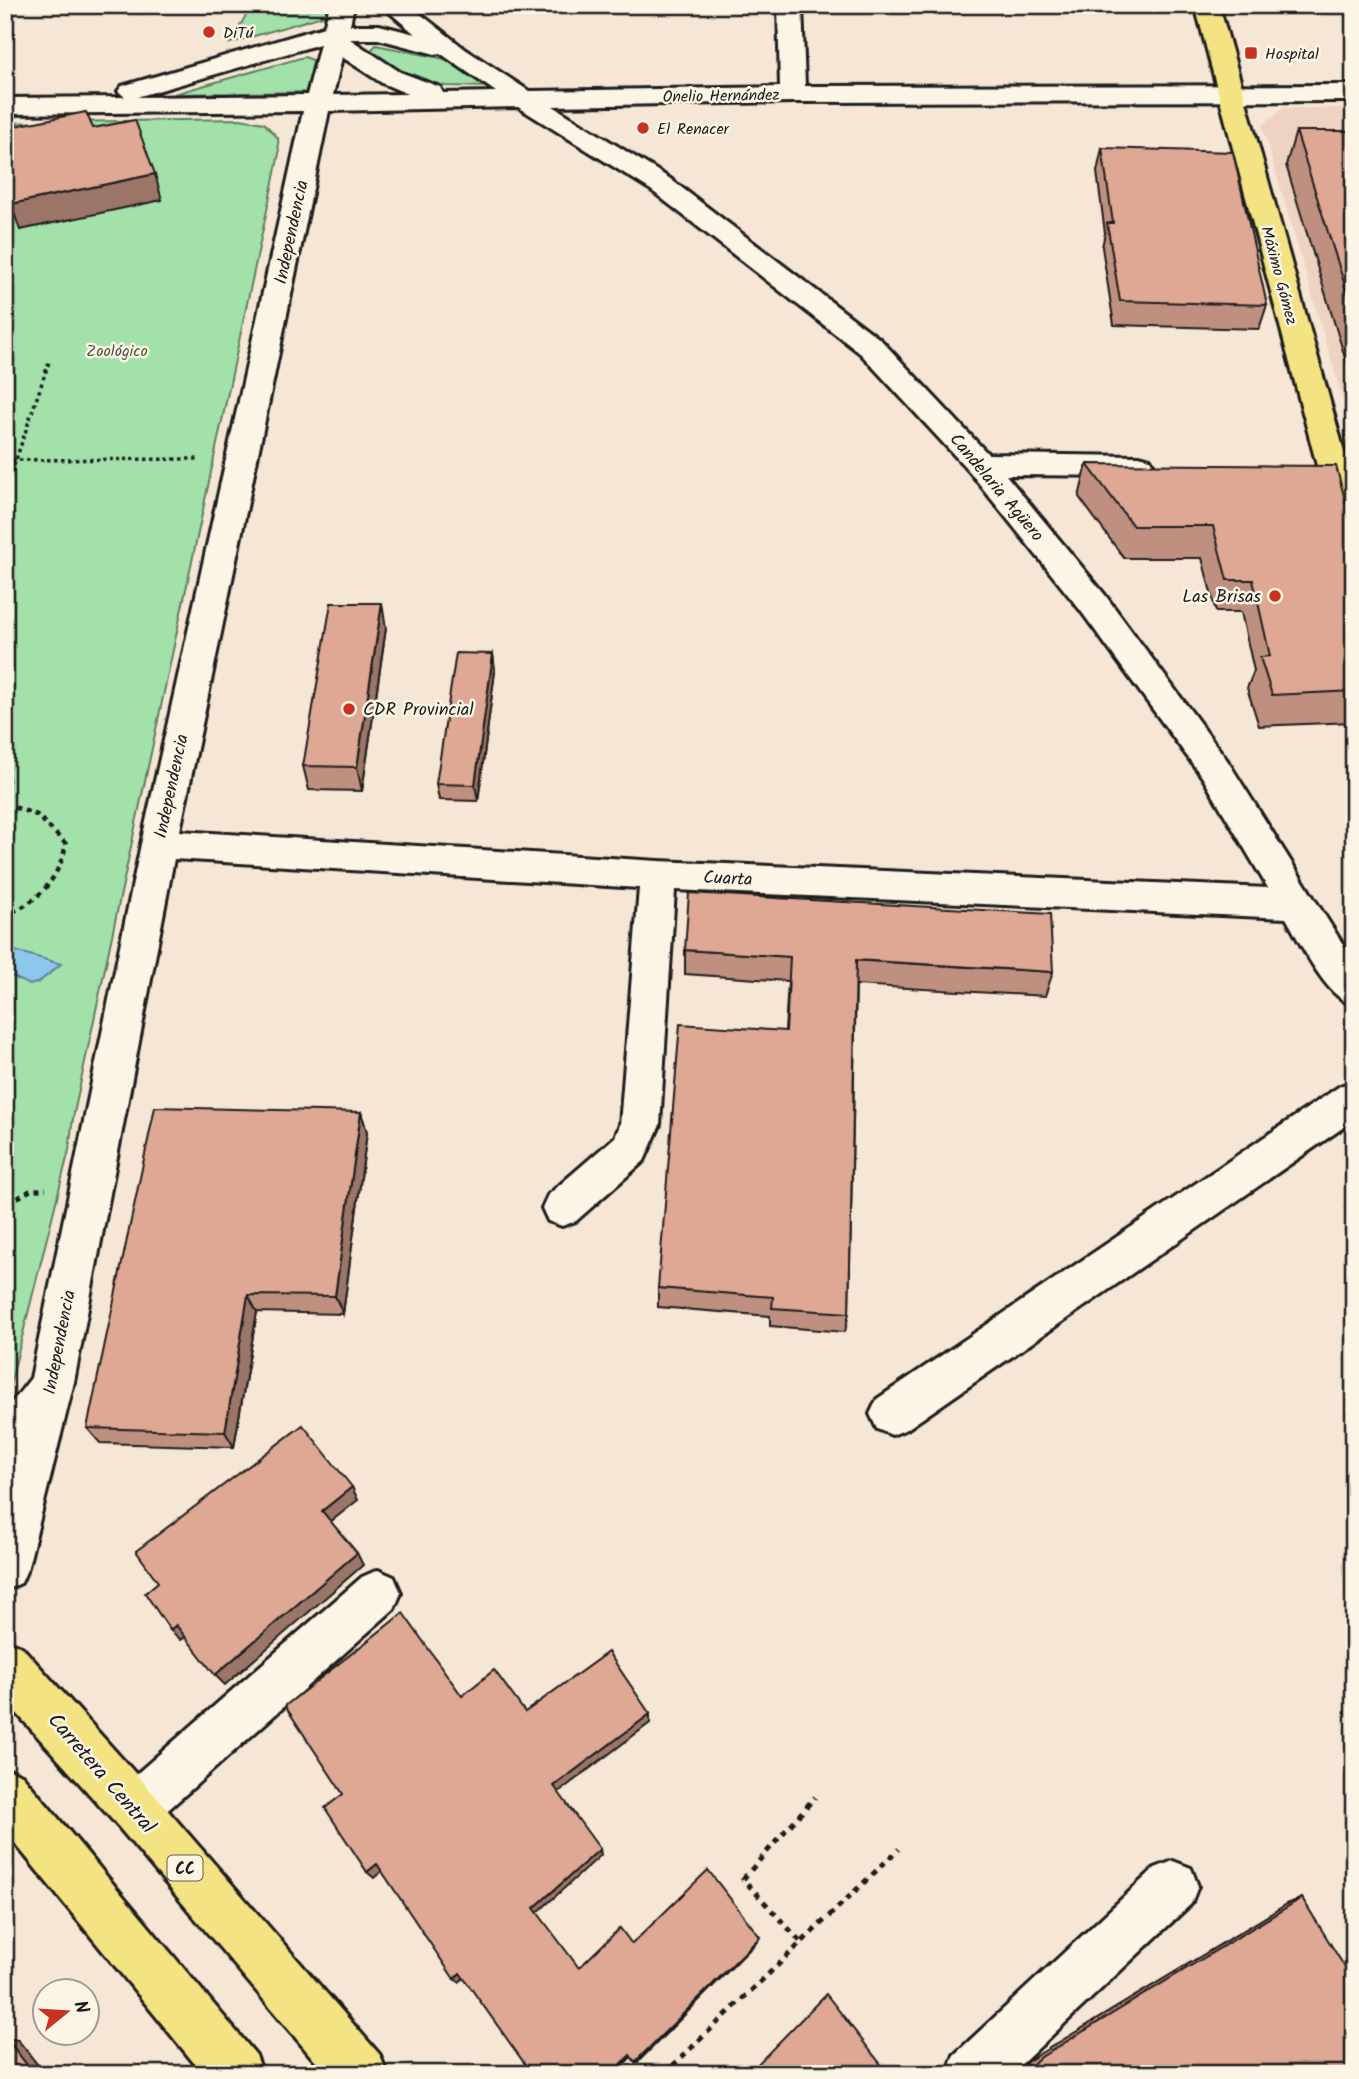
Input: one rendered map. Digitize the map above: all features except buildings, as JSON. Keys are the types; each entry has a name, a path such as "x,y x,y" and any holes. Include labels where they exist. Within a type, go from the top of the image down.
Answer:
{"main road":[{"name":"Máximo Gómez","path":"1207,5 1331,469 1354,545"},
{"name":"Carretera Central","path":"5,1664 134,1808 361,2074"},
{"path":"5,1792 237,2074"}],"street":[{"path":"393,5 456,54"},
{"path":"790,5 793,94"},
{"path":"336,25 376,71 400,82 461,100"},
{"name":"Onelio Hernández","path":"89,104 336,25 411,38 456,54"},
{"name":"Independencia","path":"5,1567 52,1382 159,844 336,25"},
{"name":"Candelaria Agüero","path":"456,54 660,184 871,347 980,464 1093,603 1207,758 1329,958 1354,990"},
{"name":"Onelio Hernández","path":"5,106 793,94 1229,91 1354,93"},
{"path":"980,464 1170,467"},
{"name":"Cuarta","path":"159,844 658,875 1298,904"},
{"path":"562,1208 630,1149 640,1125 658,875"},
{"path":"892,1414 1354,1098"},
{"path":"5,1437 20,1427 52,1382"},
{"path":"134,1808 378,1593"},
{"path":"973,2074 1173,1886"}],"path":[{"path":"5,492 49,362"},
{"path":"5,460 243,458"},
{"path":"5,780 8,780 5,804 37,815 66,844 64,862 50,885 38,897 14,913 5,915"},
{"path":"800,1941 743,1879 815,1797"},
{"path":"664,2074 899,1849"}],"shaded area":[{"path":"1282,108 1354,108 1354,437 1262,126"}],"green space":[{"path":"252,5 329,5 326,15 230,43"},
{"path":"376,45 450,60 493,87 445,86 409,78 369,52"},
{"path":"304,57 319,62 314,88 307,92 174,94"},
{"name":"Zoológico","path":"240,119 264,123 278,138 279,154 73,1118 69,1150 5,1405 5,123"}],"water":[{"path":"5,948 61,964 39,982 30,985 5,973"}],"place":[{"name":"DiTú","path":"209,32"},
{"name":"Hospital","path":"1251,53"},
{"name":"El Renacer","path":"643,128"},
{"name":"Las Brisas","path":"1275,596"},
{"name":"CDR Provincial","path":"349,709"}]}
